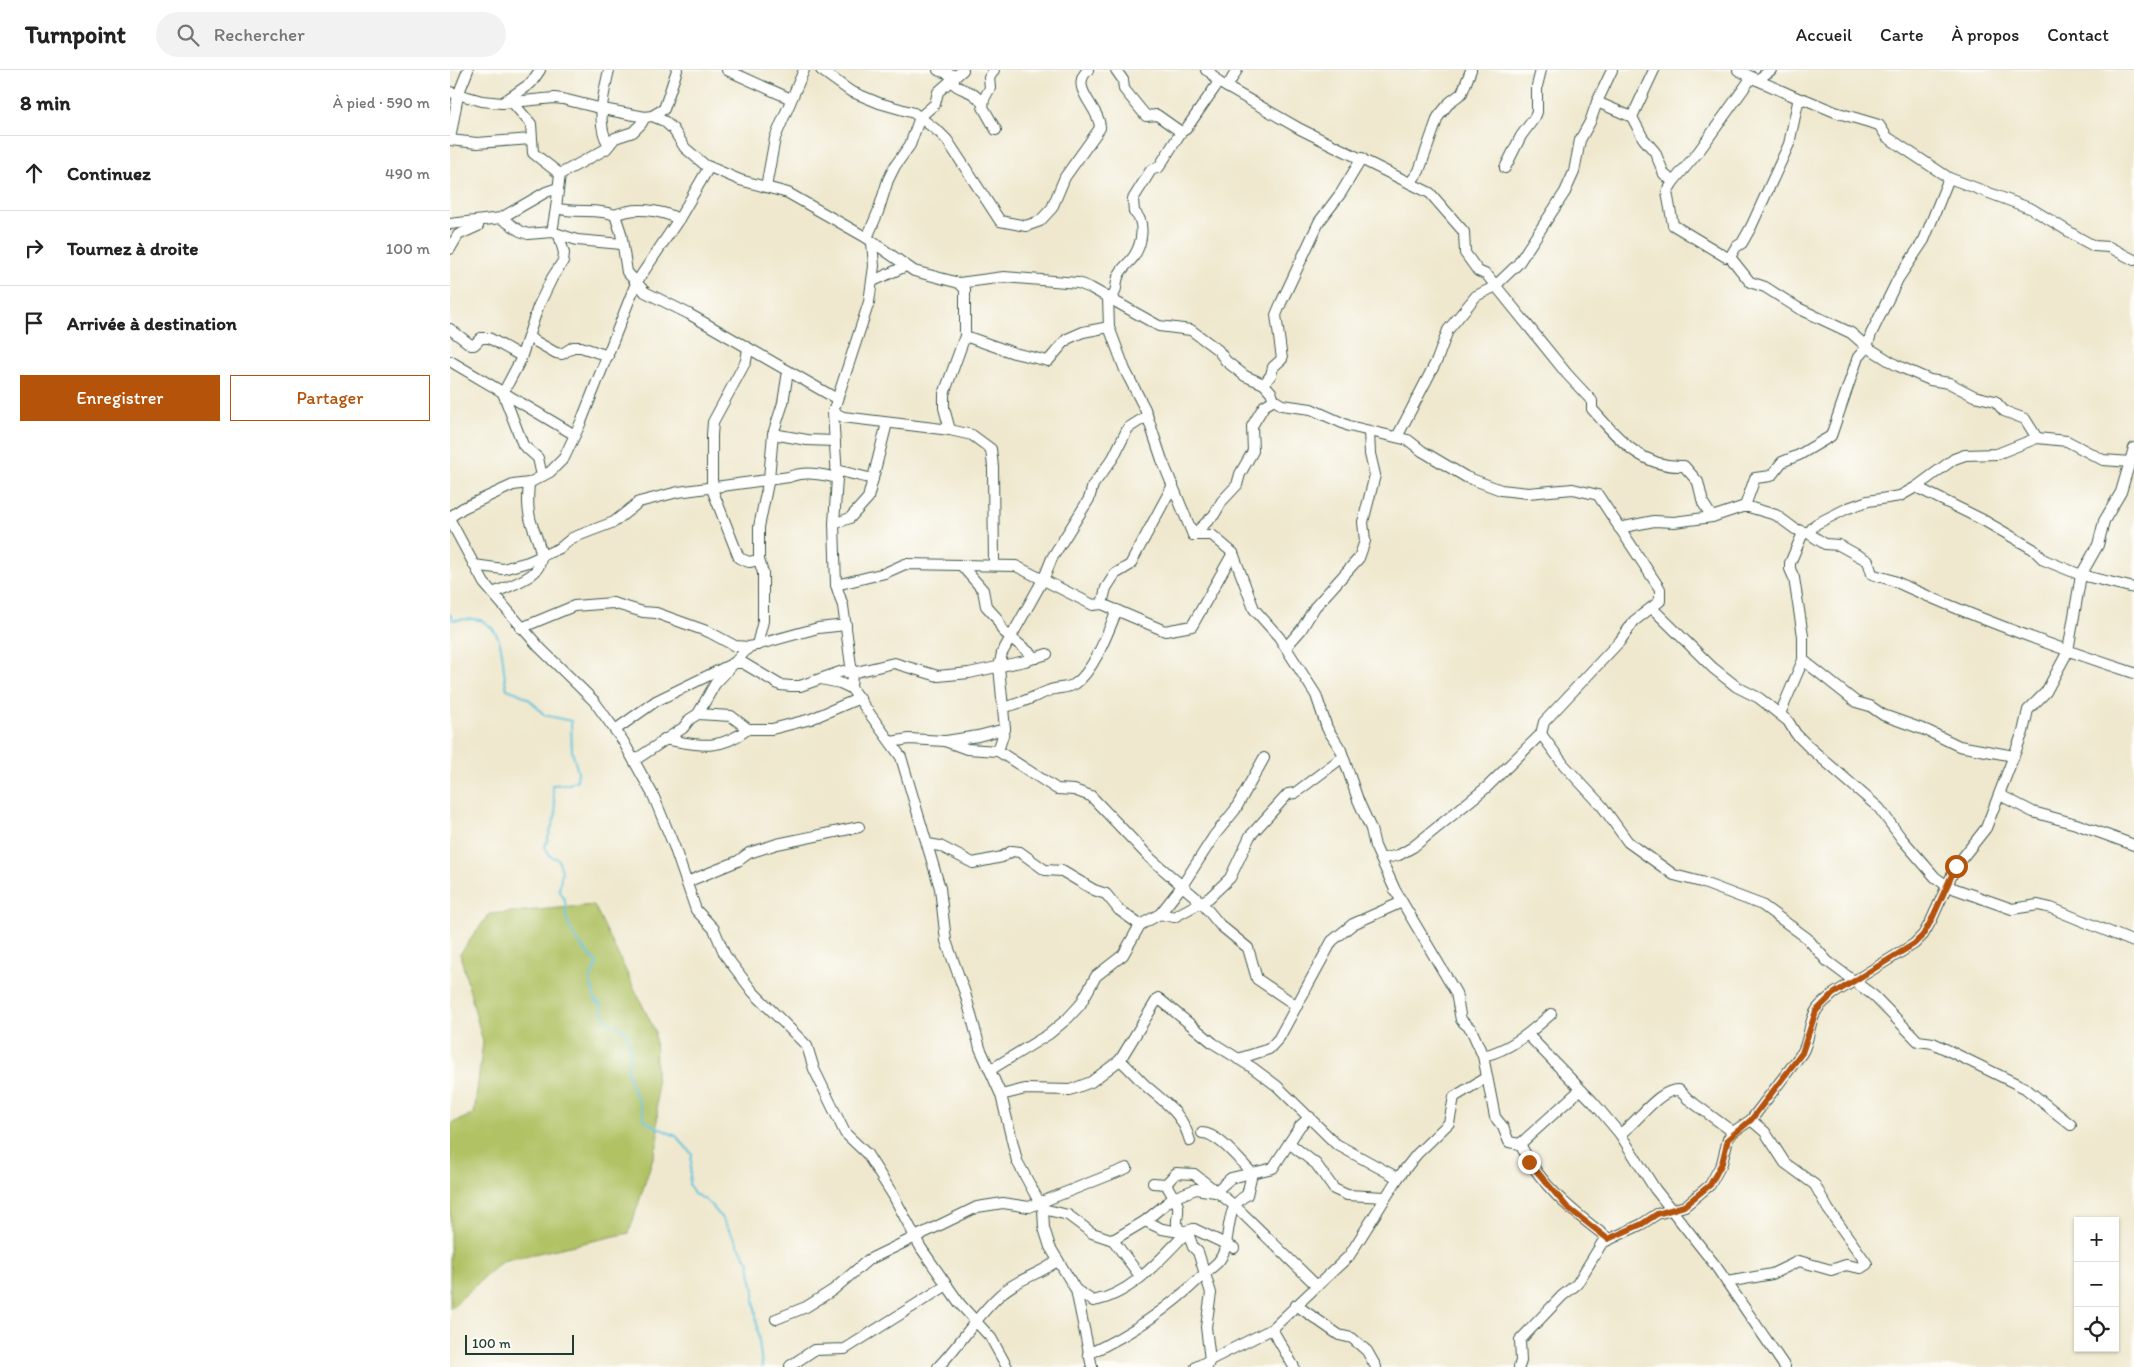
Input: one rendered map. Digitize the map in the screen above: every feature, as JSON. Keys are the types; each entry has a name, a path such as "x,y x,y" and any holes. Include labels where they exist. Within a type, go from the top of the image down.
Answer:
{"street":[{"path":"468,70 454,93 450,139 477,143 531,139"},
{"path":"508,103 531,83 540,70"},
{"path":"609,70 602,109 603,132 609,145"},
{"path":"560,174 609,145 615,138 633,132 648,117 664,109 668,102 677,70"},
{"path":"727,70 791,99"},
{"path":"766,187 775,138 804,70"},
{"path":"821,70 850,91 920,117 947,140 1000,221 1026,226 1040,221 1052,208 1066,176 1100,128 1100,119 1081,90 1081,80 1088,70"},
{"path":"938,70 957,76"},
{"path":"983,104 990,88 989,78 994,70"},
{"path":"1116,70 1123,80 1124,89 1146,116 1156,115 1181,132"},
{"path":"1206,70 1218,82 1300,129 1430,193 1464,232 1465,253 1478,270 1487,275 1494,287 1592,401 1592,409 1625,446 1666,467 1684,466 1698,482 1702,504 1712,518"},
{"path":"1227,87 1237,70"},
{"path":"1410,183 1419,171 1438,117 1450,102 1462,93 1471,70"},
{"path":"1505,168 1538,112 1537,86 1540,70"},
{"path":"1397,437 1437,360 1448,330 1476,296 1494,287 1518,264 1565,192 1574,172 1580,140 1590,122 1612,70"},
{"path":"1632,117 1654,70"},
{"path":"1738,70 1800,99 1880,125 1887,137 1909,154 1949,178 2032,209 2094,246 2109,247 2134,260"},
{"path":"1771,70 1754,78 1673,182 1667,192 1672,225 1726,257 1730,257 1750,282 1765,287 1798,308 1851,332 1867,347 1918,376 1930,380 1949,382 1974,396 1995,401 2004,410 2025,419 2037,438"},
{"path":"851,688 852,672 846,625 843,606 836,585 834,524 836,474 832,412 855,346 873,281 869,240 888,180 895,166 910,146 920,117 935,104 938,92 957,76"},
{"path":"957,76 957,88 973,93 983,104 996,130"},
{"path":"1194,535 1147,416 1125,370 1109,327 1109,298 1118,286 1118,278 1128,260 1134,256 1139,243 1142,225 1138,215 1134,212 1133,199 1151,170 1159,167 1181,132 1197,115 1218,82"},
{"path":"454,93 508,103 554,98 664,121 673,129 686,148 709,167 740,180 788,193 869,240 906,266 948,281 960,283 1004,277 1066,281 1092,288 1160,326 1191,330 1218,350 1226,361 1245,376 1264,384 1272,392 1274,400 1282,405 1311,409 1349,426 1408,440 1422,451 1466,477 1501,490 1528,493 1573,489 1598,495 1660,589 1660,601 1634,621 1620,641 1544,722 1541,734 1487,787 1413,847 1399,855 1382,859"},
{"path":"1730,257 1736,247 1742,243 1790,144 1800,99"},
{"path":"668,102 673,129"},
{"path":"1597,102 1632,117 1643,138 1655,152 1664,174 1673,182"},
{"path":"508,103 531,124 533,153 560,174"},
{"path":"1264,384 1271,375 1272,367 1282,359 1276,315 1281,303 1320,222 1341,193 1362,158"},
{"path":"709,167 679,220 636,283 575,435 557,468 529,483 513,485 463,508 450,518 461,536 474,565 492,593 521,628 594,701 635,760 653,795 696,910 714,929 725,955 753,992 807,1046 814,1069 844,1133 867,1154 946,1285 996,1345 1007,1367"},
{"path":"542,476 538,458 522,445 502,393 521,356 538,307 552,278 563,261 564,253 555,233 560,174"},
{"path":"1744,506 1755,478 1771,476 1782,462 1799,455 1831,436 1858,357 1867,347 1871,334 1898,279 1917,254 1932,225 1949,178"},
{"path":"458,234 451,221 501,218 546,192 558,188"},
{"path":"556,208 615,215 622,212 650,210 679,220"},
{"path":"615,215 622,233 627,272 644,292 788,370 837,399"},
{"path":"501,218 520,232 528,234 555,233 577,240 622,244"},
{"path":"450,249 458,234 489,220"},
{"path":"873,281 906,266"},
{"path":"950,430 944,408 944,394 965,336 965,289 960,283"},
{"path":"965,336 1014,353 1048,361 1067,339 1083,332 1109,327"},
{"path":"450,328 471,345 474,345 481,338 489,338 521,356"},
{"path":"528,337 556,353 562,354 573,347 581,347 608,356"},
{"path":"748,349 746,361 713,422 712,489 739,558 749,562 759,560"},
{"path":"450,361 575,435"},
{"path":"635,760 683,728 690,719 698,714 715,684 753,646 763,621 763,572 759,560 759,526 769,478 773,434 783,403 788,370"},
{"path":"1194,535 1237,485 1240,474 1253,451 1252,426 1264,406 1274,400"},
{"path":"832,412 842,417 887,424 950,430 972,435 991,449 993,467 994,565"},
{"path":"998,751 1005,729 999,667 1002,654 1044,578 1052,558 1090,499 1093,485 1113,458 1128,428 1147,416"},
{"path":"834,524 850,518 868,498 887,424"},
{"path":"1286,647 1301,630 1315,607 1359,558 1365,541 1363,522 1376,475 1370,454 1368,432"},
{"path":"773,434 807,440 835,441"},
{"path":"1780,714 1803,660 1803,636 1790,563 1805,533 1816,524 1868,501 1900,496 1916,487 1954,459 1965,455 1997,454 2037,438 2067,441 2103,460 2131,462"},
{"path":"1519,1367 1521,1361 1520,1340 1562,1296 1577,1284 1602,1242 1642,1224 1657,1214 1694,1200 1710,1185 1722,1163 1728,1139 1733,1132 1751,1120 1802,1053 1816,1011 1833,994 1914,944 1923,935 1956,866 1986,828 2023,732 2028,710 2046,692 2068,652 2082,574 2098,545 2104,521 2121,492 2134,448"},
{"path":"474,565 503,569 541,556 560,548 572,538 614,522 639,502 678,492 712,489 725,484 769,478 819,474 836,474 873,479"},
{"path":"492,593 531,576 536,571 542,549 528,508 529,483"},
{"path":"1102,604 1106,588 1115,574 1130,565 1173,485"},
{"path":"1916,487 1984,520 2033,549 2044,560 2082,574 2134,588"},
{"path":"1620,528 1654,521 1674,522 1712,518 1744,506 1776,515 1825,544 1839,545 1868,561 1872,574 1893,581 1970,615 2020,631 2068,652 2134,673"},
{"path":"1194,535 1212,535 1233,553 1254,609 1286,647 1316,695 1327,728 1341,750 1382,859 1402,902 1456,993 1461,1020 1471,1029 1483,1056 1495,1117 1503,1127 1508,1142 1520,1144"},
{"path":"836,585 885,573 905,564 1016,566 1044,578 1093,605 1102,604 1165,631 1192,626 1233,553"},
{"path":"961,565 983,590 986,606 1010,637 1036,658"},
{"path":"521,628 574,606 613,603 643,612 656,613 709,632 735,646 753,646 818,628 846,625"},
{"path":"1652,608 1686,645 1713,668 1737,687 1747,690 1780,714 1815,753 1879,808 1902,839 1935,877 1947,886 2012,909 2038,905 2051,908 2134,942"},
{"path":"1004,707 1022,704 1050,690 1073,685 1082,677 1104,642 1117,610"},
{"path":"615,730 656,700 734,663 743,663 754,668 780,685 800,686 843,671 852,672 894,664 938,676 999,667 1047,654"},
{"path":"1803,660 1856,702 1870,706 1883,715 1928,731 1959,746 2014,756"},
{"path":"821,679 840,683 851,688 901,757 940,888 946,941 965,993 980,1048 1001,1095 1017,1161 1040,1207 1050,1247 1076,1290 1092,1367"},
{"path":"698,714 731,716 748,729 772,729 811,719 860,698"},
{"path":"664,739 704,746 734,740 748,729"},
{"path":"891,742 909,739 944,741 978,736 1005,729"},
{"path":"1541,734 1564,765 1602,806 1628,842 1674,875 1701,882 1762,905 1807,938 1827,961 1874,996 1918,1041 1938,1045 2024,1088 2071,1125"},
{"path":"944,741 967,749 998,751 1057,789 1074,790 1091,796 1135,844 1201,902 1220,925 1248,948 1257,979 1296,1006"},
{"path":"990,1070 1049,1034 1068,1018 1080,1004 1096,976 1123,955 1140,925 1160,914 1182,886 1214,836 1235,810 1264,758"},
{"path":"1160,914 1174,917 1209,898 1230,878 1250,836 1270,811 1288,794 1295,793 1343,759"},
{"path":"2000,794 2034,812 2076,824 2134,845"},
{"path":"687,882 738,861 750,853 777,844 859,827"},
{"path":"928,844 940,846 973,863 1002,857 1012,851 1020,852 1045,870 1062,871 1094,890 1106,894 1119,910 1140,925"},
{"path":"1238,1059 1269,1049 1279,1038 1332,941 1353,924 1402,902"},
{"path":"1001,1095 1025,1089 1070,1090 1091,1082 1120,1060 1158,998 1213,1043 1277,1086 1336,1144 1398,1178"},
{"path":"1483,1056 1495,1054 1528,1035 1551,1014"},
{"path":"1528,1035 1594,1103 1620,1134 1671,1210 1727,1282 1785,1367"},
{"path":"1120,1060 1176,1110 1187,1129 1190,1141"},
{"path":"1196,1367 1208,1364 1272,1329 1349,1256 1398,1178 1417,1154 1449,1123 1454,1097 1487,1077"},
{"path":"1520,1144 1580,1090"},
{"path":"1620,1134 1632,1126 1650,1105 1667,1091 1674,1090 1679,1090 1688,1099 1733,1132"},
{"path":"1215,1192 1231,1178 1272,1168 1310,1117"},
{"path":"1727,1282 1772,1274 1799,1261 1831,1270 1846,1265 1861,1268 1867,1264 1828,1208 1815,1185 1784,1164 1765,1132 1751,1120"},
{"path":"1202,1132 1208,1133 1222,1142 1252,1173"},
{"path":"1289,1143 1316,1164 1334,1189 1347,1196 1386,1197"},
{"path":"1520,1144 1529,1162 1567,1207 1608,1239"},
{"path":"1040,1207 1127,1168"},
{"path":"1166,1184 1176,1173 1194,1174 1235,1206 1317,1286"},
{"path":"1088,1354 1137,1329 1178,1299 1218,1262 1230,1246 1231,1212 1240,1198 1247,1195 1252,1173"},
{"path":"1152,1183 1166,1184"},
{"path":"1166,1184 1172,1198 1178,1205 1175,1219 1189,1236 1193,1247 1198,1252 1211,1293 1206,1328 1208,1364"},
{"path":"1113,1240 1145,1221 1172,1198 1196,1189 1215,1192"},
{"path":"776,1319 806,1306 833,1290 868,1260 977,1207 1003,1203 1020,1207 1040,1207 1068,1215 1092,1234 1113,1240 1140,1276"},
{"path":"1145,1221 1162,1230 1186,1232 1230,1246"},
{"path":"1076,1290 1094,1301 1103,1299 1128,1287 1186,1232"},
{"path":"938,1367 992,1302 1013,1284 1047,1270 1058,1260"},
{"path":"790,1366 814,1350 845,1349 946,1285"},
{"path":"1296,1305 1339,1335 1352,1338 1368,1352 1376,1367"},
{"path":"1272,1329 1294,1367"}],"green space":[{"path":"594,905 655,1031 658,1142 629,1233 502,1261 450,1309 450,1124 474,1114 483,1042 460,954 489,914"}],"waterway":[{"path":"450,614 453,620 480,620 489,625 495,633 502,650 507,689 519,693 528,699 544,715 571,721 572,751 578,772 577,780 569,784 552,785 556,814 545,847 550,856 558,859 562,871 559,890 565,902 569,926 579,943 597,963 590,981 596,1002 601,1004 605,1018 625,1031 630,1042 628,1074 642,1108 644,1119 650,1124 676,1136 692,1154 689,1185 694,1194 703,1198 718,1213 750,1263 762,1367"}],"route":[{"path":"1529,1162 1567,1207 1608,1239 1642,1224 1657,1214 1684,1206 1694,1200 1710,1185 1720,1170 1728,1139 1733,1132 1751,1120 1802,1053 1807,1045 1816,1011 1833,994 1914,944 1923,935 1940,904 1956,866"}]}
